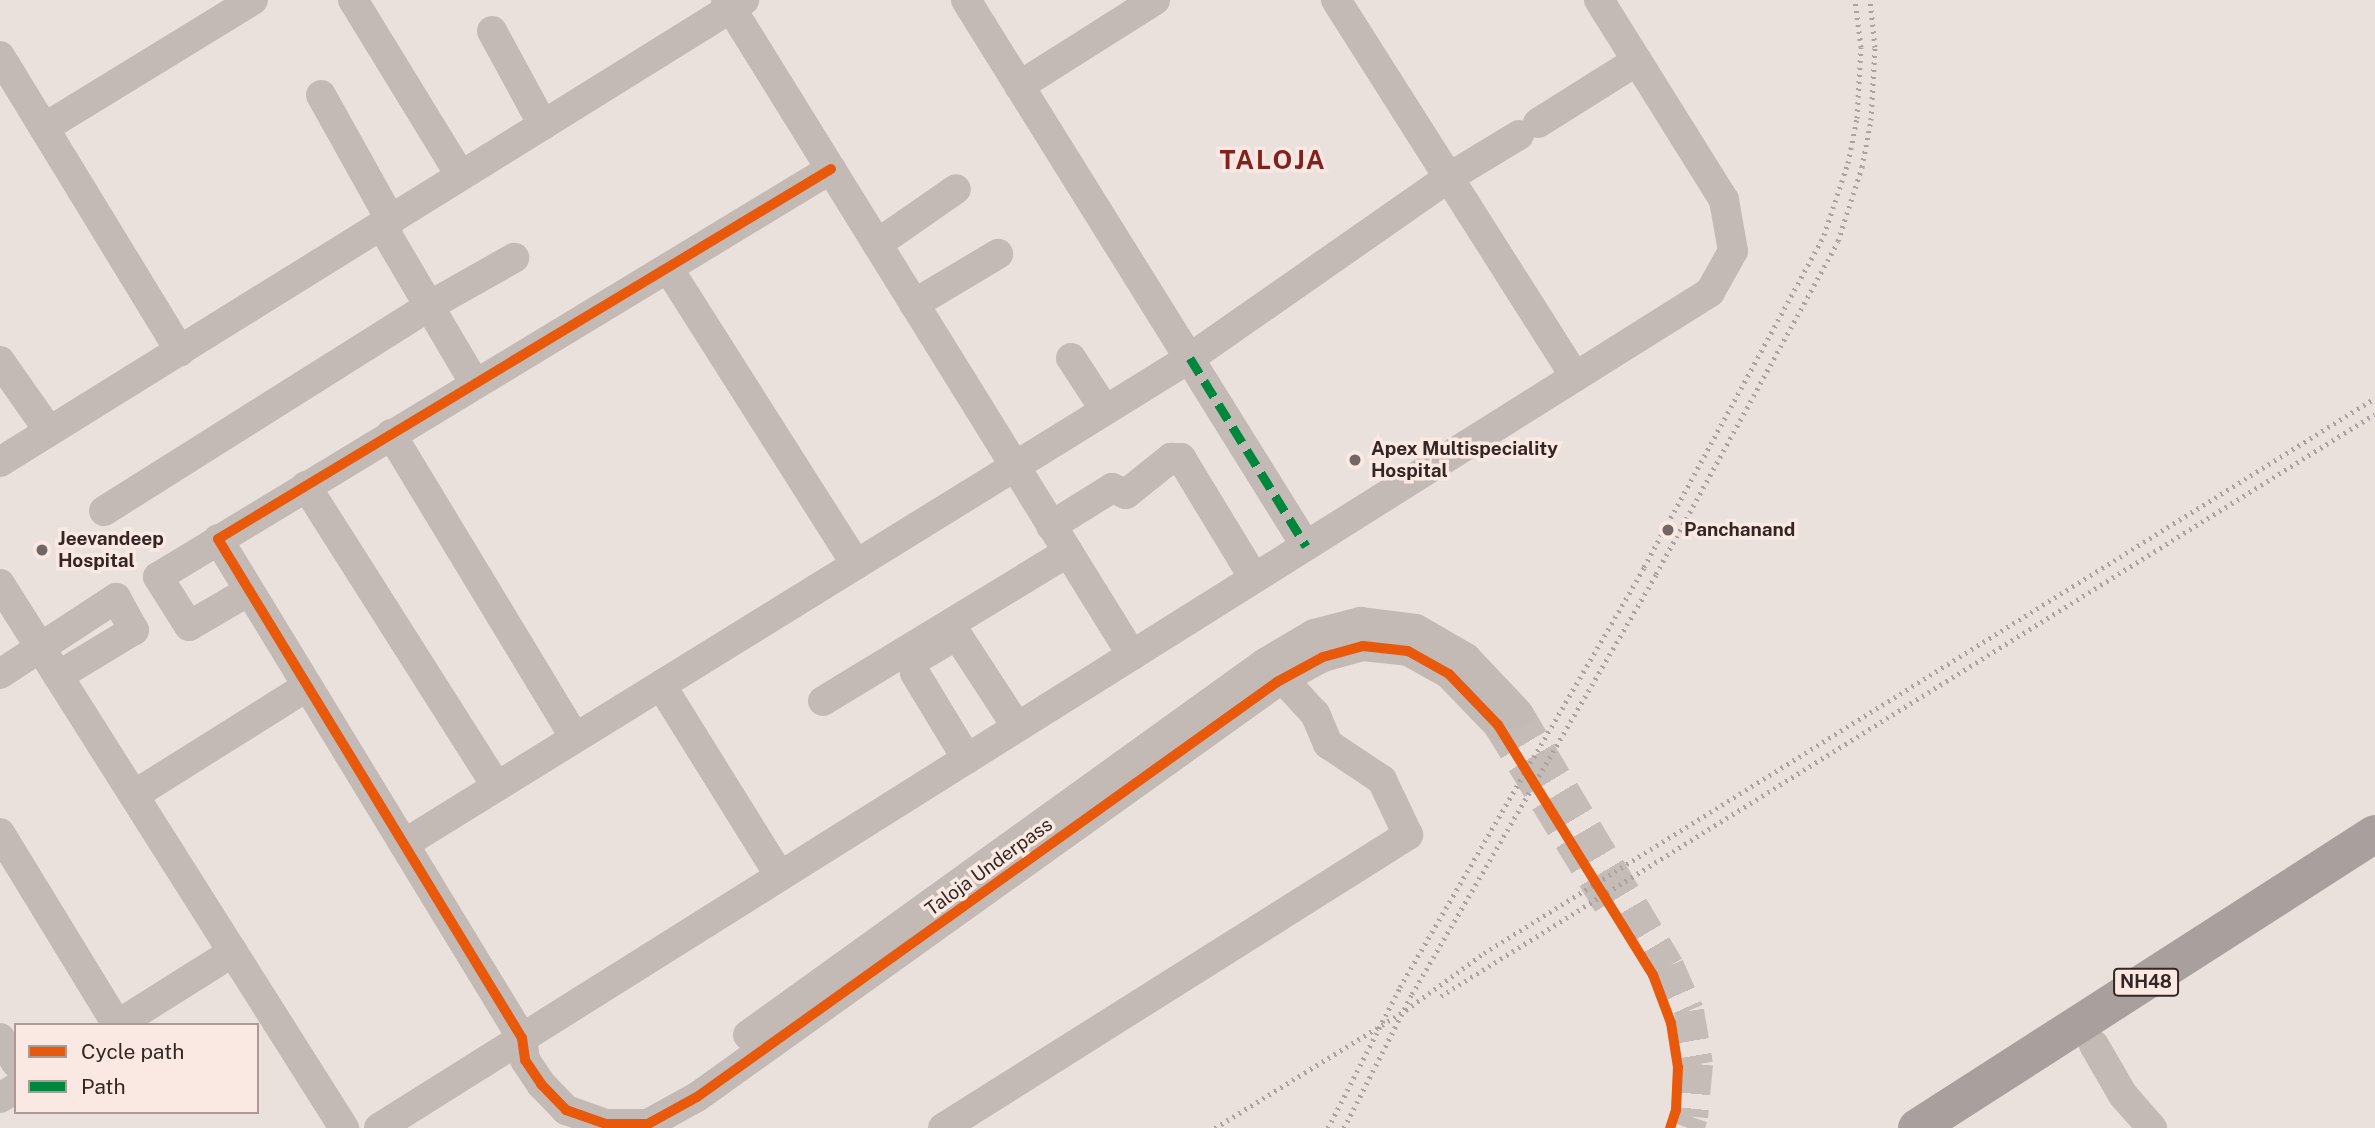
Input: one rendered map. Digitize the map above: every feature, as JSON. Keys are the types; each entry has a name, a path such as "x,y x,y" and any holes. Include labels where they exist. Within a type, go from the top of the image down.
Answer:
{"highway":[{"name":"NH48","path":"1917,1128 2375,834"},
{"name":"NH48","path":"1962,1128 2375,862"}],"street":[{"path":"44,128 253,0"},
{"path":"353,0 461,176"},
{"path":"966,0 1306,546"},
{"path":"1019,86 1155,0"},
{"path":"1336,0 1576,376"},
{"path":"379,1128 1710,292 1732,251 1724,200 1599,0"},
{"path":"0,462 387,224 734,3 831,169 1132,655"},
{"path":"492,31 543,125"},
{"path":"0,56 180,351"},
{"path":"404,844 1190,358 1448,178 1637,61"},
{"path":"321,96 429,306 475,384"},
{"path":"249,591 189,626 158,577 831,169"},
{"path":"877,244 956,189"},
{"path":"914,304 998,254"},
{"path":"104,511 429,306 514,258"},
{"path":"668,268 856,565"},
{"path":"1071,358 1105,410"},
{"path":"0,361 49,431"},
{"path":"391,435 575,738"},
{"path":"1051,526 1112,488 1126,494 1171,458 1181,458 1254,579"},
{"path":"306,486 497,787"},
{"path":"218,539 522,1038"},
{"path":"823,701 1068,552"},
{"path":"0,584 344,1128"},
{"path":"0,674 116,598 134,630 58,676"},
{"name":"Taloja Underpass","path":"1360,622 1416,629 1466,658 1508,719 1449,674 1408,651 1363,646 1323,657 1283,679 697,1097 648,1124 606,1124 566,1110 541,1084 525,1060 522,1038 542,1049 580,1095 610,1104 644,1104 686,1080 1265,663 1314,634 1360,622"},
{"path":"967,759 915,673 913,663 916,659 952,638 959,638 1017,727"},
{"path":"943,1128 1408,835 1382,780 1328,744 1315,714 1283,679"},
{"path":"661,685 780,876"},
{"path":"134,795 308,687"},
{"path":"0,833 116,1023"},
{"path":"120,1023 233,952"},
{"path":"0,1038 14,1060"},
{"path":"2094,1045 2123,1094 2152,1128"}],"tunnel":[{"path":"1518,713 1669,966 1689,1011 1698,1064 1693,1117 1689,1128"},
{"path":"1498,725 1608,904"}],"railway":[{"path":"1328,1128 1400,987 1644,567 1824,235 1848,163 1857,118 1861,47 1855,0"},
{"path":"1344,1128 1412,994 1656,574 1838,241 1862,167 1871,120 1875,47 1870,0"},
{"path":"1215,1128 1406,1010 1484,953 2375,398"},
{"path":"1441,996 2375,414"}],"marked path":[{"path":"1190,358 1306,546"}],"cycle path":[{"path":"831,169 218,539 522,1038 525,1060 541,1084 566,1110 606,1124 648,1124 697,1097 1277,682 1323,657 1363,646 1408,651 1449,674 1498,725 1653,975 1671,1023 1678,1067 1676,1110 1670,1128"}],"place":[{"name":"Apex Multispeciality Hospital","path":"1355,460"},
{"name":"Panchanand","path":"1668,530"},
{"name":"Jeevandeep Hospital","path":"42,550"}],"district":[{"name":"TALOJA","path":"1273,160"}]}
